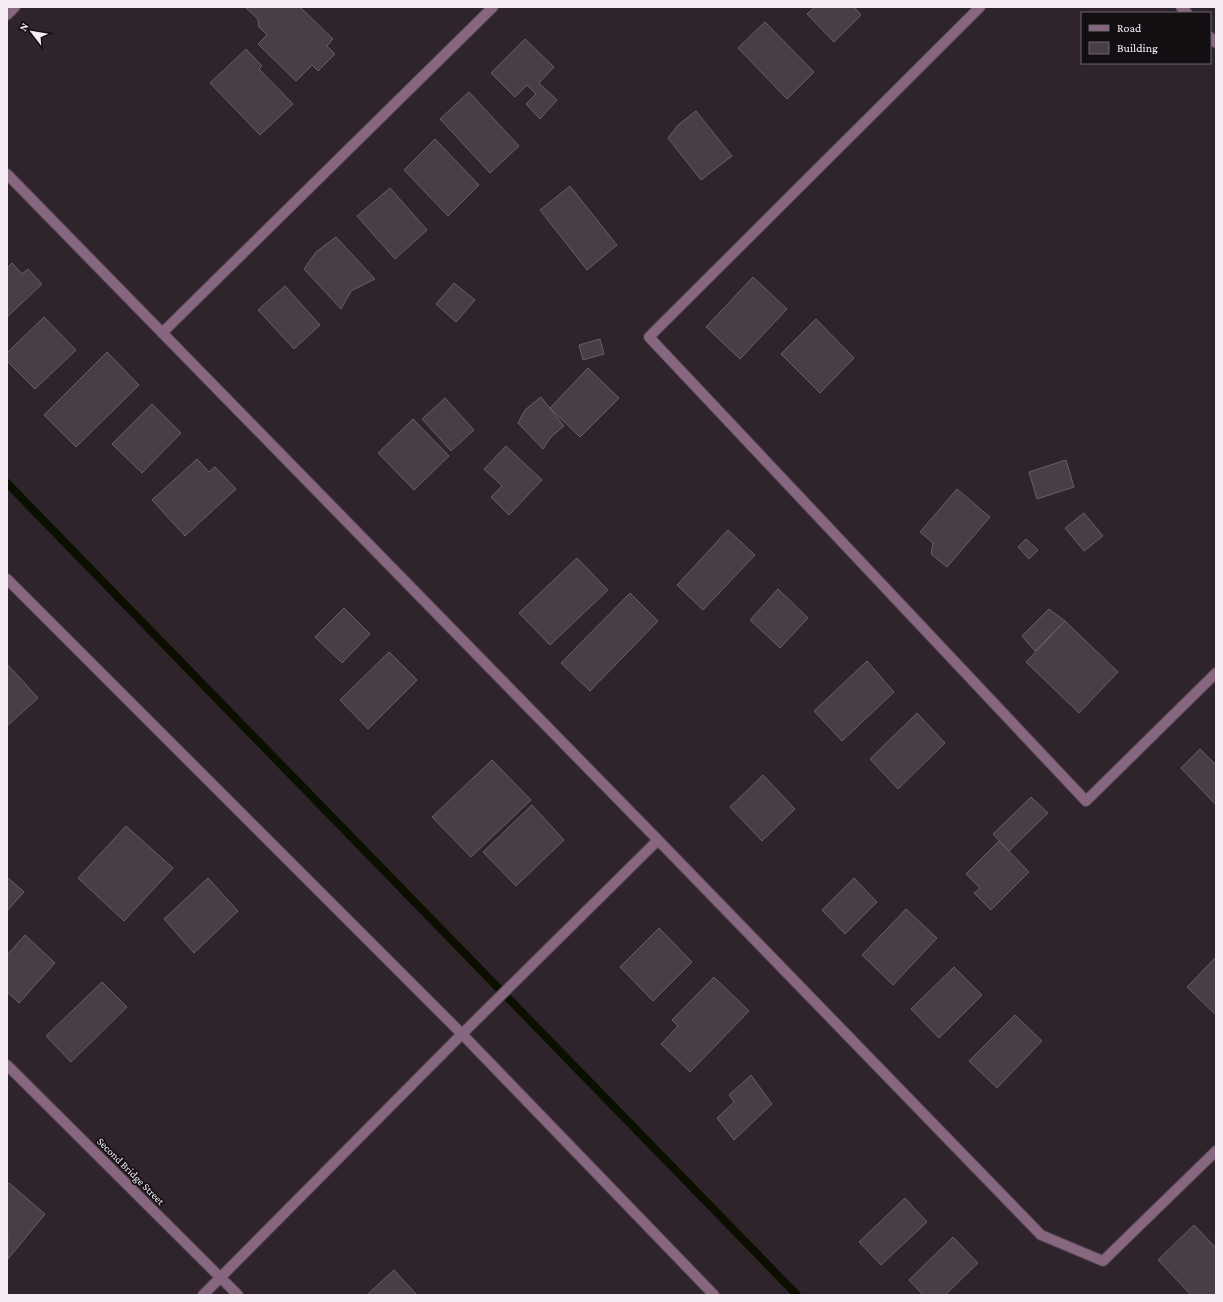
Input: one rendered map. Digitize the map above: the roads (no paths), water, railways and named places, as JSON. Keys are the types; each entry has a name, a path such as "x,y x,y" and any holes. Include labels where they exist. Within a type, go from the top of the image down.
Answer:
{"street":[{"path":"7,15 15,7"},
{"path":"162,333 493,7"},
{"path":"980,7 649,337 1086,801 1216,673"},
{"path":"7,174 658,840 1041,1235 1103,1261 1216,1151"},
{"path":"7,579 462,1034 714,1295"},
{"path":"203,1295 462,1034 658,840"},
{"name":"Second Bridge Street","path":"7,1065 238,1295"}],"waterway":[{"path":"7,483 797,1295"}]}
